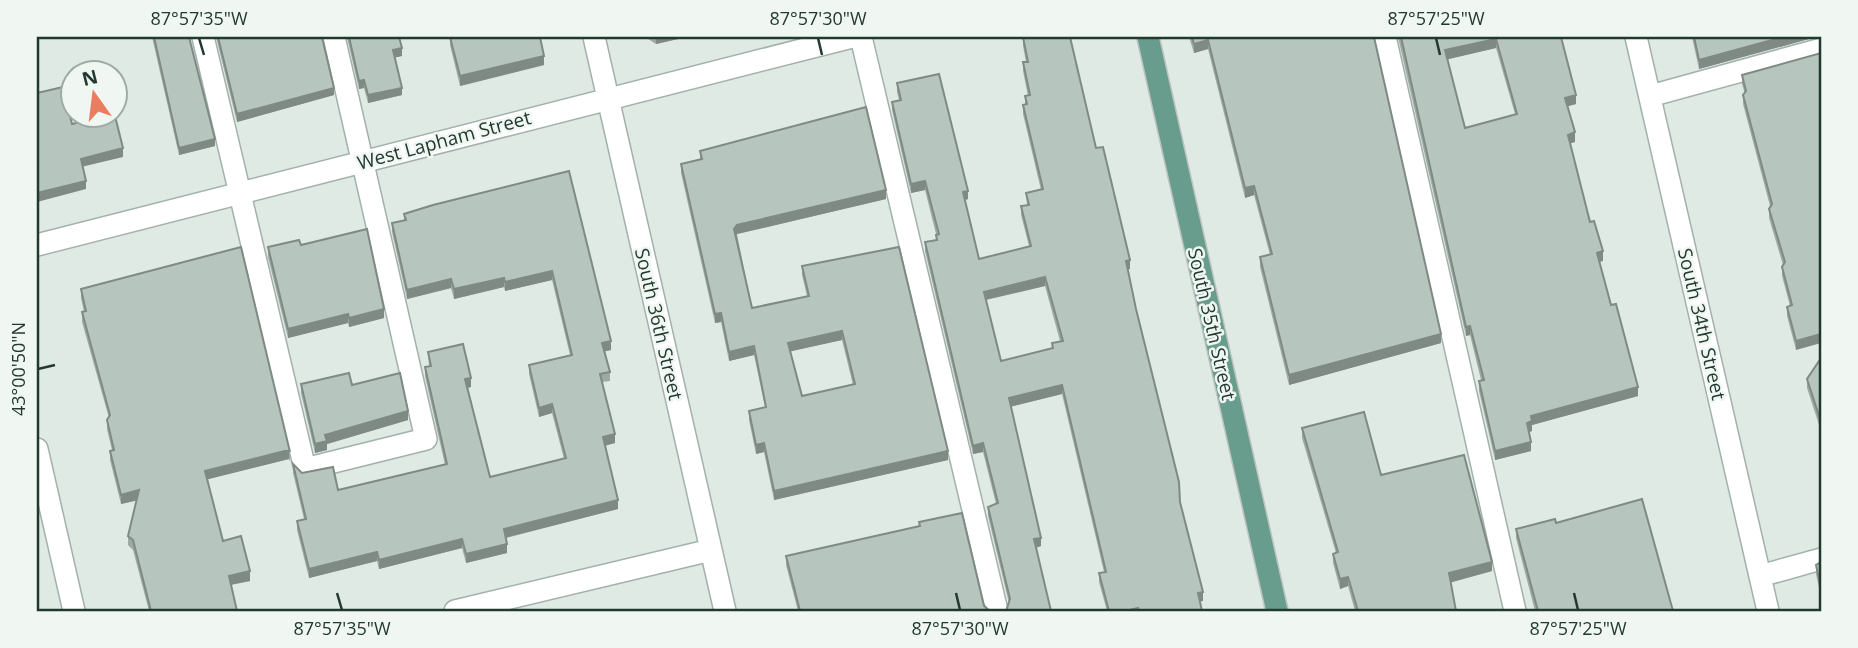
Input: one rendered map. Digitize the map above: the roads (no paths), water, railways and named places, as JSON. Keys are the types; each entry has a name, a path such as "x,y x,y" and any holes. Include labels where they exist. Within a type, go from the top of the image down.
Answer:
{"main road":[{"name":"South 35th Street","path":"1148,37 1277,611"}],"street":[{"path":"203,37 304,469 426,439 334,37"},
{"name":"South 36th Street","path":"594,37 725,611"},
{"name":"West Lapham Street","path":"37,245 852,37"},
{"path":"861,37 997,611"},
{"path":"1385,37 1515,611"},
{"name":"South 34th Street","path":"1636,37 1768,611"},
{"path":"1650,96 1821,50"},
{"path":"37,449 74,611"},
{"path":"455,611 711,550"},
{"path":"1760,576 1821,559"}]}
